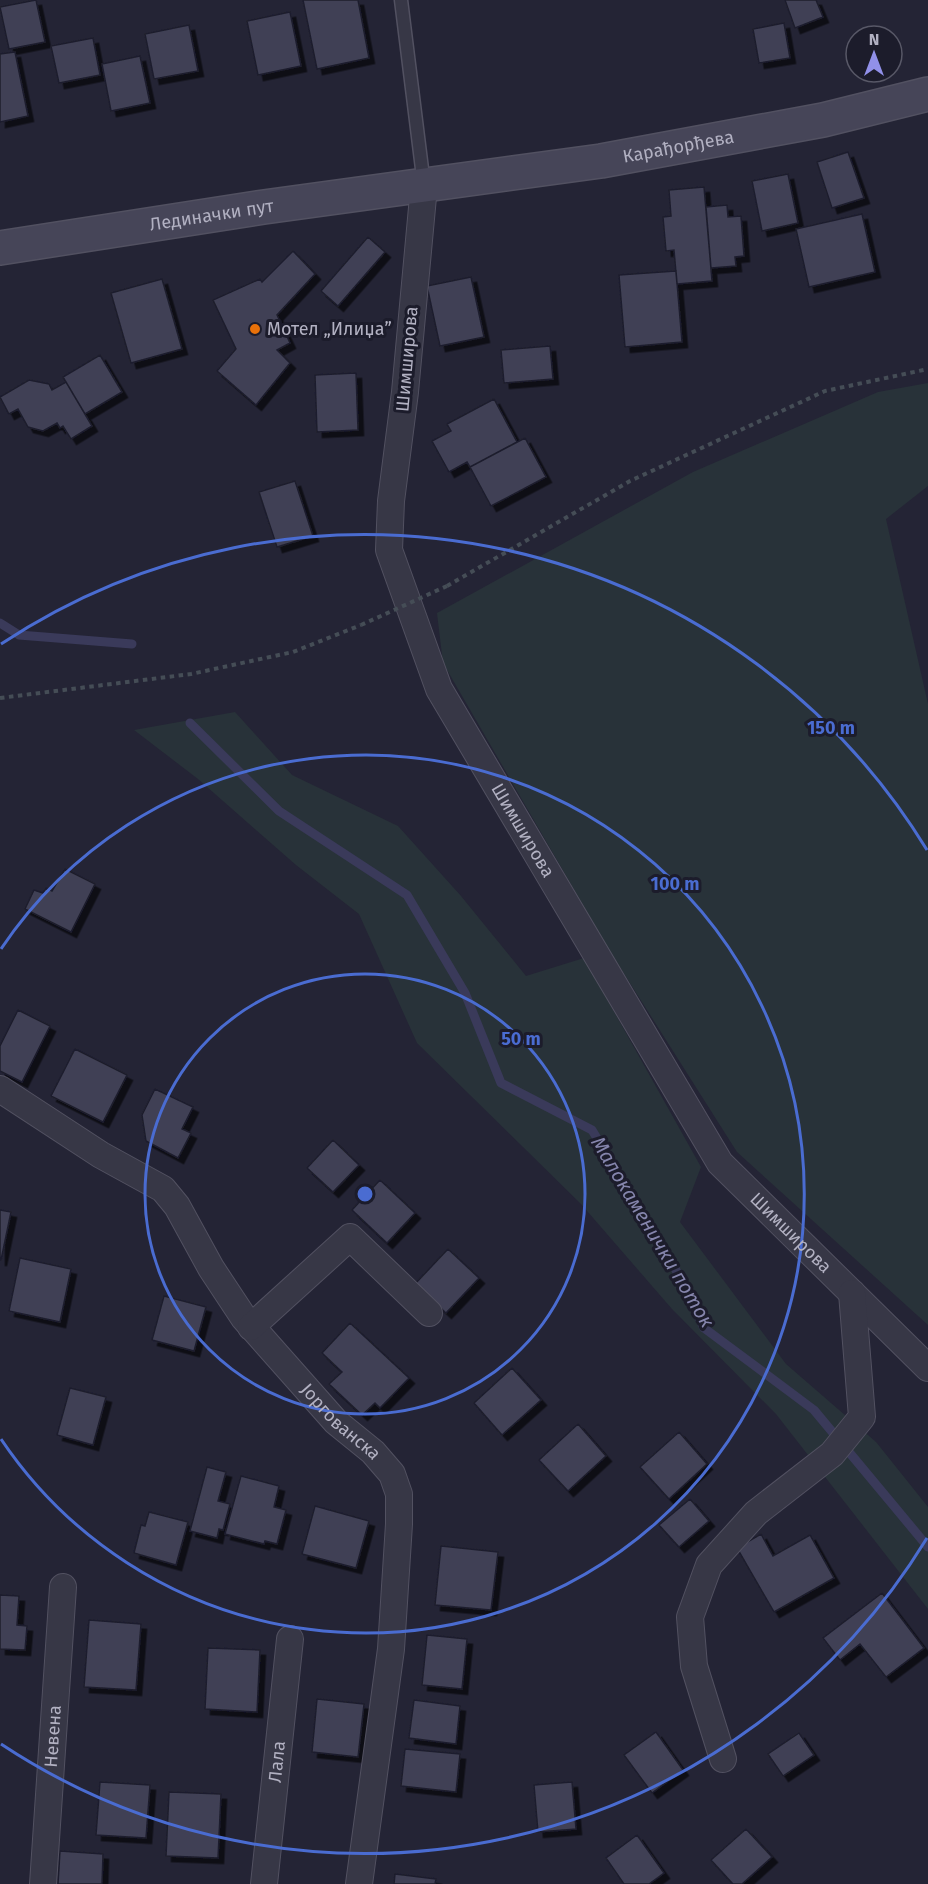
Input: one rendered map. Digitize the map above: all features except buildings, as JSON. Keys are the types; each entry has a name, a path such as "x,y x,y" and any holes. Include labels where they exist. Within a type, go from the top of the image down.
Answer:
{"main road":[{"name":"Карађорђева","path":"424,186 624,157 823,120 928,94"},
{"name":"Лединачки пут","path":"0,248 169,221 424,186"}],"street":[{"name":"Шимширова","path":"424,186 405,392 391,501 389,550 439,689 720,1163 928,1368"},
{"name":"Јоргованска","path":"0,1089 86,1145 163,1189 177,1206 229,1298 251,1327 336,1422 373,1452 392,1474 399,1494 392,1649 359,1884"},
{"path":"251,1327 350,1237 429,1313"},
{"path":"723,1759 694,1666 690,1617 710,1565 756,1513 832,1454 862,1417 852,1293"},
{"name":"Невена","path":"43,1884 63,1587"},
{"name":"Лала","path":"264,1884 290,1639"}],"lane":[{"path":"401,0 424,186"}],"path":[{"path":"0,698 191,674 293,652 361,625 447,586 630,481 825,391 928,369"}],"shaded area":[{"path":"928,383 928,486 886,519 928,704 928,1325 737,1152 609,950 443,663 437,613 693,472 878,392"},
{"path":"235,712 292,775 398,826 461,896 526,976 584,958 701,1167 680,1222 786,1364 876,1442 928,1507 928,1609 776,1414 672,1309 581,1204 417,1043 359,914 296,865 198,779 134,730"}],"waterway":[{"name":"Малокаменички поток","path":"0,623 19,635 132,644"},
{"name":"Малокаменички поток","path":"190,723 279,811 407,895 465,993 501,1083 592,1130 672,1262 704,1328 814,1410 928,1547"}],"place":[{"name":"Мотел „Илиџа”","path":"255,329"}]}
